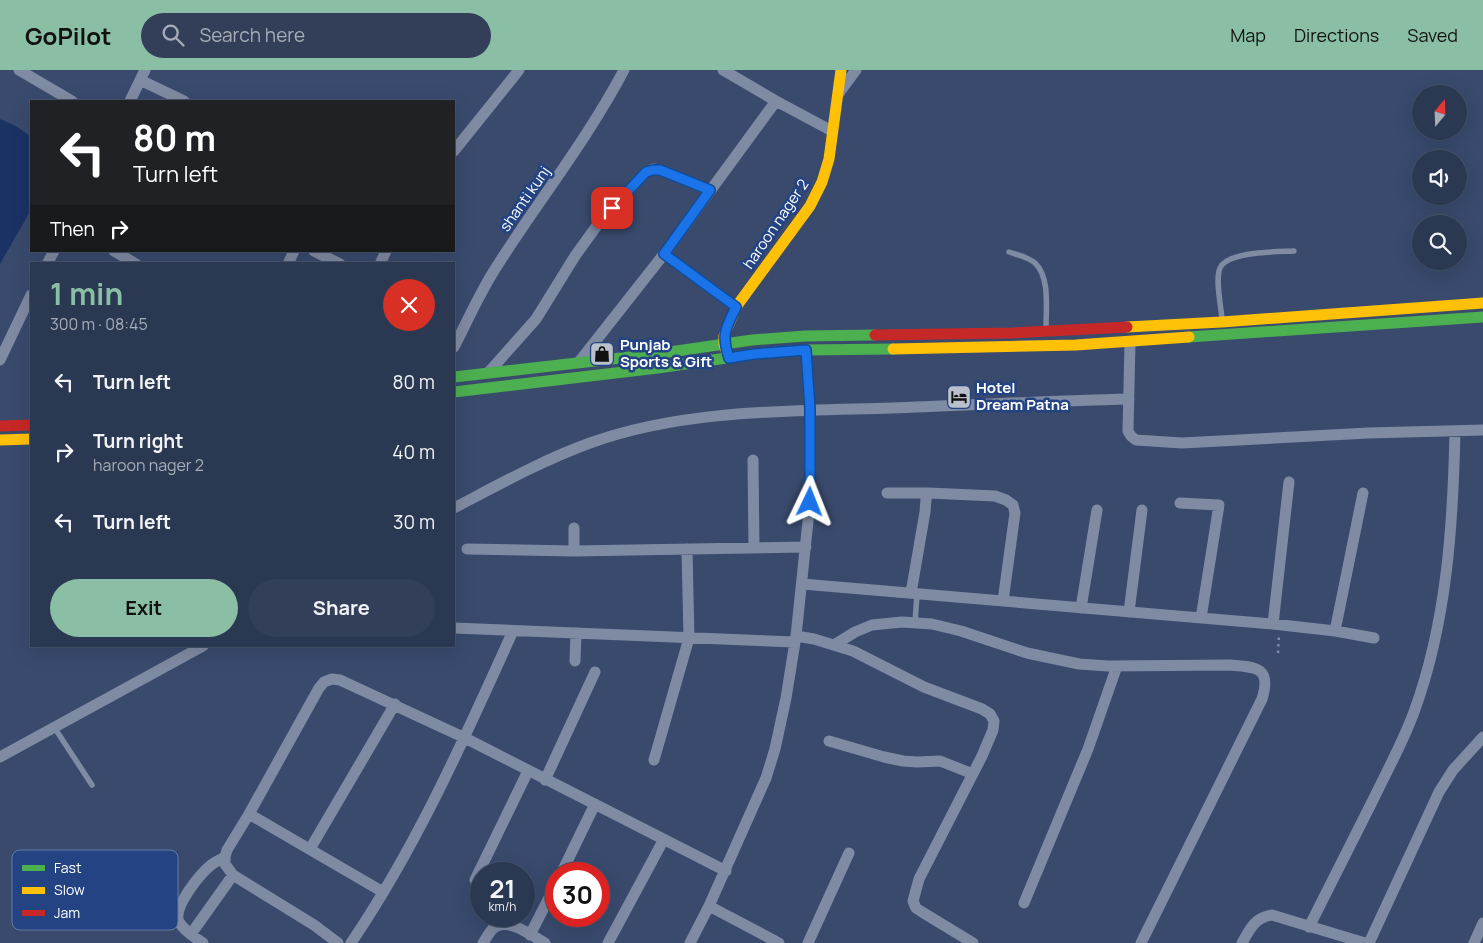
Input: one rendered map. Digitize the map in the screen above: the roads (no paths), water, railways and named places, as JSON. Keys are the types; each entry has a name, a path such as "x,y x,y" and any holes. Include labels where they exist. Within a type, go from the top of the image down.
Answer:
{"main road":[{"name":"haroon nager 2","path":"724,344 724,336 736,307 810,206 822,182 829,159 841,70"},
{"path":"455,378 656,354 752,340 805,336 1047,332 1222,322 1483,303"},
{"path":"455,392 658,368 754,354 806,350 1011,347 1130,342 1483,317"},
{"path":"724,344 729,358"},
{"path":"0,426 30,425"},
{"path":"0,440 30,439"}],"street":[{"path":"19,70 70,100"},
{"path":"455,150 519,70"},
{"name":"shanti kunj","path":"455,345 496,267 588,133 624,70"},
{"path":"723,70 832,131"},
{"path":"837,96 856,70"},
{"path":"130,100 142,75 182,100"},
{"path":"579,362 664,254 776,101"},
{"path":"488,373 536,319 575,256 601,220 646,172 660,170 710,190"},
{"path":"116,252 133,262"},
{"path":"316,252 336,262"},
{"path":"664,254 736,307"},
{"path":"0,360 30,297"},
{"path":"1130,342 1128,431 1130,436 1144,442 1182,443 1285,437 1483,430"},
{"path":"690,943 726,870 762,785 775,749 786,698 796,639 810,492 810,409 806,350"},
{"path":"455,508 558,456 591,443 688,420 810,409 891,408 1129,399"},
{"path":"1309,927 1402,740 1423,684 1439,614 1450,537 1455,431"},
{"path":"753,460 754,548"},
{"path":"1273,624 1289,482"},
{"path":"887,493 995,496 1013,505 1015,513 1003,601"},
{"path":"914,593 928,493"},
{"path":"1335,631 1363,493"},
{"path":"1180,502 1219,505 1201,618"},
{"path":"1081,608 1097,510"},
{"path":"1129,612 1142,510"},
{"path":"574,528 574,551"},
{"path":"467,549 574,551 806,547"},
{"path":"654,760 689,638 687,549"},
{"path":"802,584 1273,624 1335,631 1374,638"},
{"path":"834,645 854,632 872,625 902,622 932,624 961,631 1027,653 1079,664 1117,666 1230,664 1258,669 1264,675 1266,684 1262,699 1141,943"},
{"path":"455,628 689,638 814,638 853,651 924,686 982,708 994,720 992,730 973,774 919,879 913,901 916,908 973,943"},
{"path":"350,943 384,892 423,822 465,738 513,630"},
{"path":"575,661 576,633"},
{"path":"0,757 201,647"},
{"path":"1024,903 1088,749 1117,666"},
{"path":"545,780 595,672"},
{"path":"338,943 314,925 233,875 228,869 225,857 227,850 249,814 311,700 324,682 332,679 340,680 395,704 726,870"},
{"path":"310,850 395,704"},
{"path":"1369,943 1439,792 1453,770 1483,737"},
{"path":"829,741 894,759 917,762 940,761 973,774"},
{"path":"484,862 528,770"},
{"path":"567,862 595,804"},
{"path":"249,814 384,892"},
{"path":"608,943 664,840"},
{"path":"808,943 849,853"},
{"path":"178,911 201,875 225,857"},
{"path":"192,934 233,875"},
{"path":"530,935 545,906"},
{"path":"709,906 779,943"},
{"path":"1242,943 1254,922 1262,916 1272,915 1358,942"},
{"path":"178,917 179,921 203,943"},
{"path":"1474,943 1483,923"},
{"path":"483,943 494,928 504,925 512,925 545,943"}],"lane":[{"path":"1223,336 1218,276 1224,261 1246,255 1294,251"},
{"path":"1009,252 1035,263 1042,273 1045,284 1047,332"},
{"path":"914,593 915,623"},
{"path":"54,727 92,785"}],"water":[{"path":"0,119 16,126 30,136 30,212 0,264"}],"place":[{"name":"Punjab Sports & Gift","path":"602,354"},
{"name":"Hotel Dream Patna","path":"959,397"}]}
